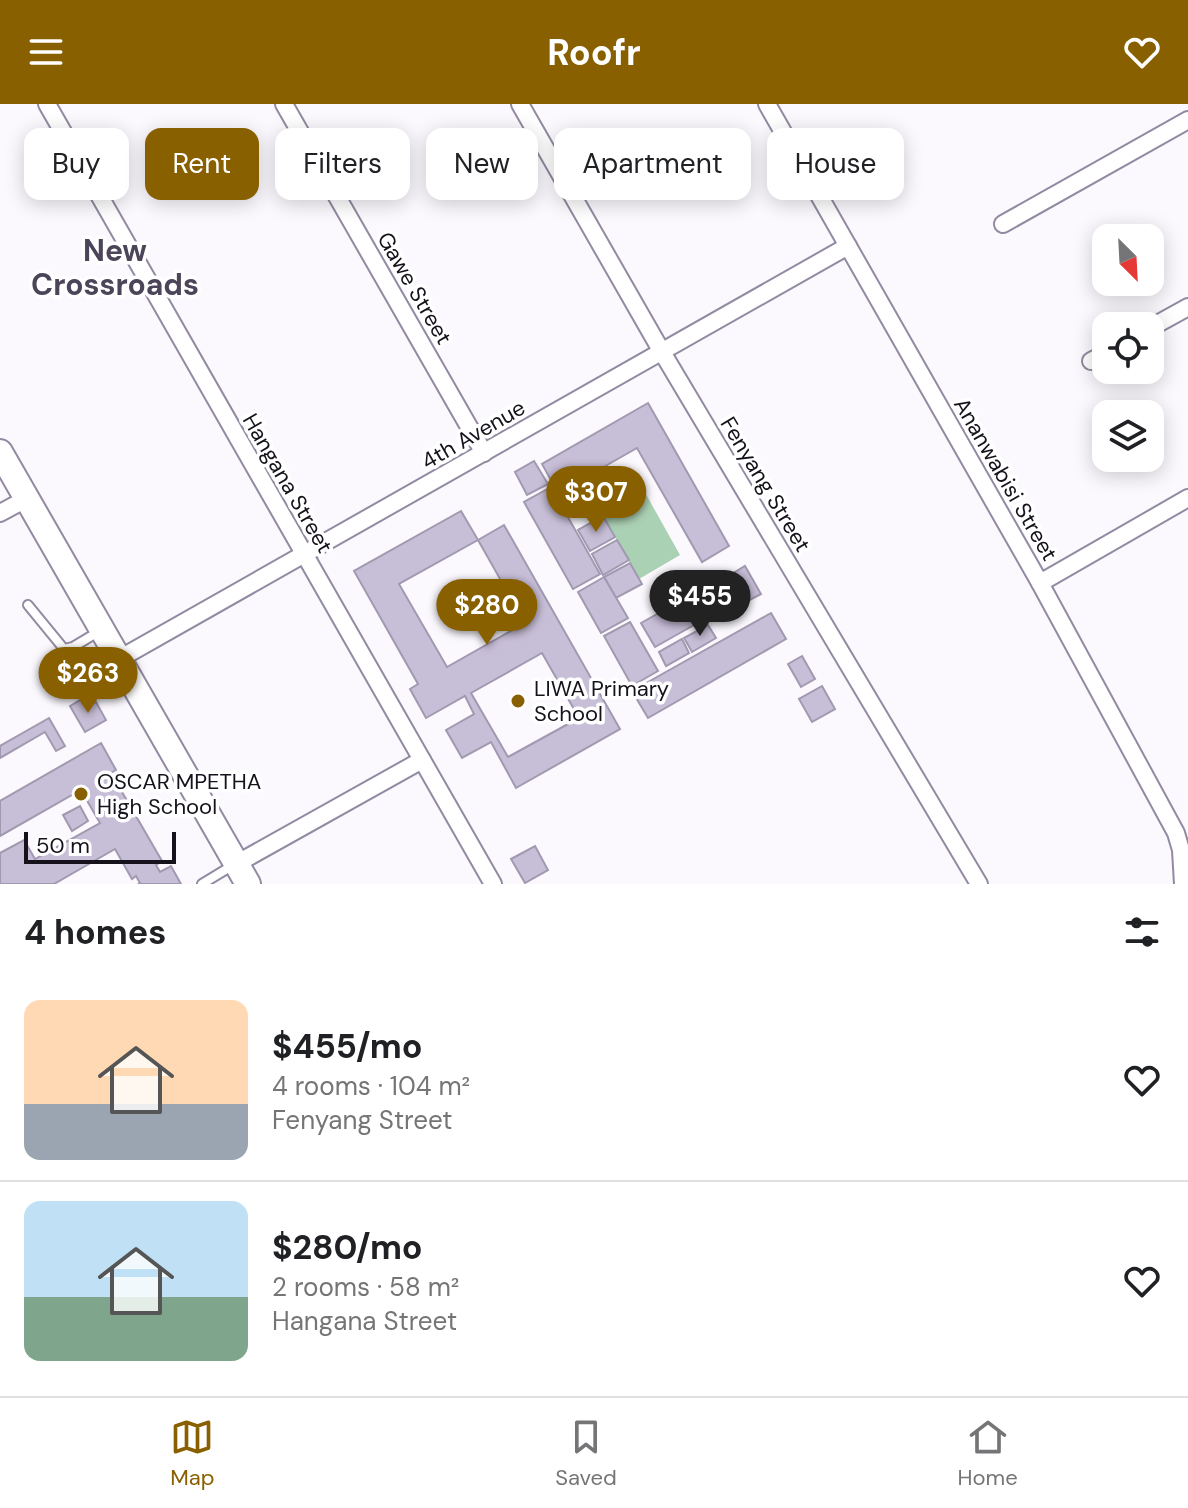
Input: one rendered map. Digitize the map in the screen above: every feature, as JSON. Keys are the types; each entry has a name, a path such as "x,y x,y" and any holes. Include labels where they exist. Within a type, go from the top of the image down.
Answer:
{"street":[{"name":"Hangana Street","path":"47,104 493,884"},
{"name":"Gawe Street","path":"284,104 484,453"},
{"name":"Fenyang Street","path":"520,104 662,352 979,884"},
{"name":"Ananwabisi Street","path":"767,104 1040,583 1176,833 1181,850 1183,884"},
{"path":"1003,224 1188,120"},
{"name":"4th Avenue","path":"119,659 848,246"},
{"path":"1164,320 1188,307"},
{"path":"0,452 242,874 422,760"},
{"path":"1040,583 1188,498"},
{"path":"0,513 26,499"}],"lane":[{"path":"28,605 64,649 102,630"},
{"path":"202,884 242,874"}],"green space":[{"path":"638,480 680,555 639,579 604,517 599,518 592,506"}],"building":[{"path":"648,403 729,546 702,562 637,448 558,493 542,464"},
{"path":"534,461 548,484 527,495 515,472"},
{"path":"551,487 600,574 573,589 524,502"},
{"path":"461,511 478,540 504,525 620,729 516,788 491,742 462,758 446,730 474,714 465,696 426,718 410,689 418,684 354,571","holes":["478,540 525,623 447,667 399,584","542,653 579,718 508,757 471,693"]},
{"path":"603,516 615,537 590,551 578,530"},
{"path":"617,540 629,560 603,575 592,554"},
{"path":"630,563 642,584 616,598 604,577"},
{"path":"745,566 761,594 746,602 730,575"},
{"path":"728,576 744,603 730,612 714,584"},
{"path":"604,577 628,618 601,633 578,592"},
{"path":"705,587 719,611 655,647 641,623"},
{"path":"771,613 786,639 648,718 632,691"},
{"path":"630,622 658,671 632,686 604,636"},
{"path":"708,625 716,638 692,652 684,638"},
{"path":"682,639 689,653 666,666 659,652"},
{"path":"802,656 815,679 801,687 788,664"},
{"path":"822,686 835,709 812,722 799,699"},
{"path":"82,699 86,707 96,702 106,720 85,732 70,706"},
{"path":"49,718 65,746 56,751 45,732 0,758 0,746"},
{"path":"101,743 116,770 106,776 110,783 115,780 162,861 156,865 160,872 171,866 181,884 138,884 136,876 132,879 115,849 54,884 0,884 0,853 24,840 35,859 100,823 85,797 90,794 86,787 0,836 0,801"},
{"path":"80,806 88,821 72,831 63,815"},
{"path":"535,846 548,870 525,883 511,859"}],"place":[{"name":"LIWA Primary School","path":"518,701"},
{"name":"OSCAR MPETHA High School","path":"81,794"}],"district":[{"name":"New Crossroads","path":"115,268"}]}
